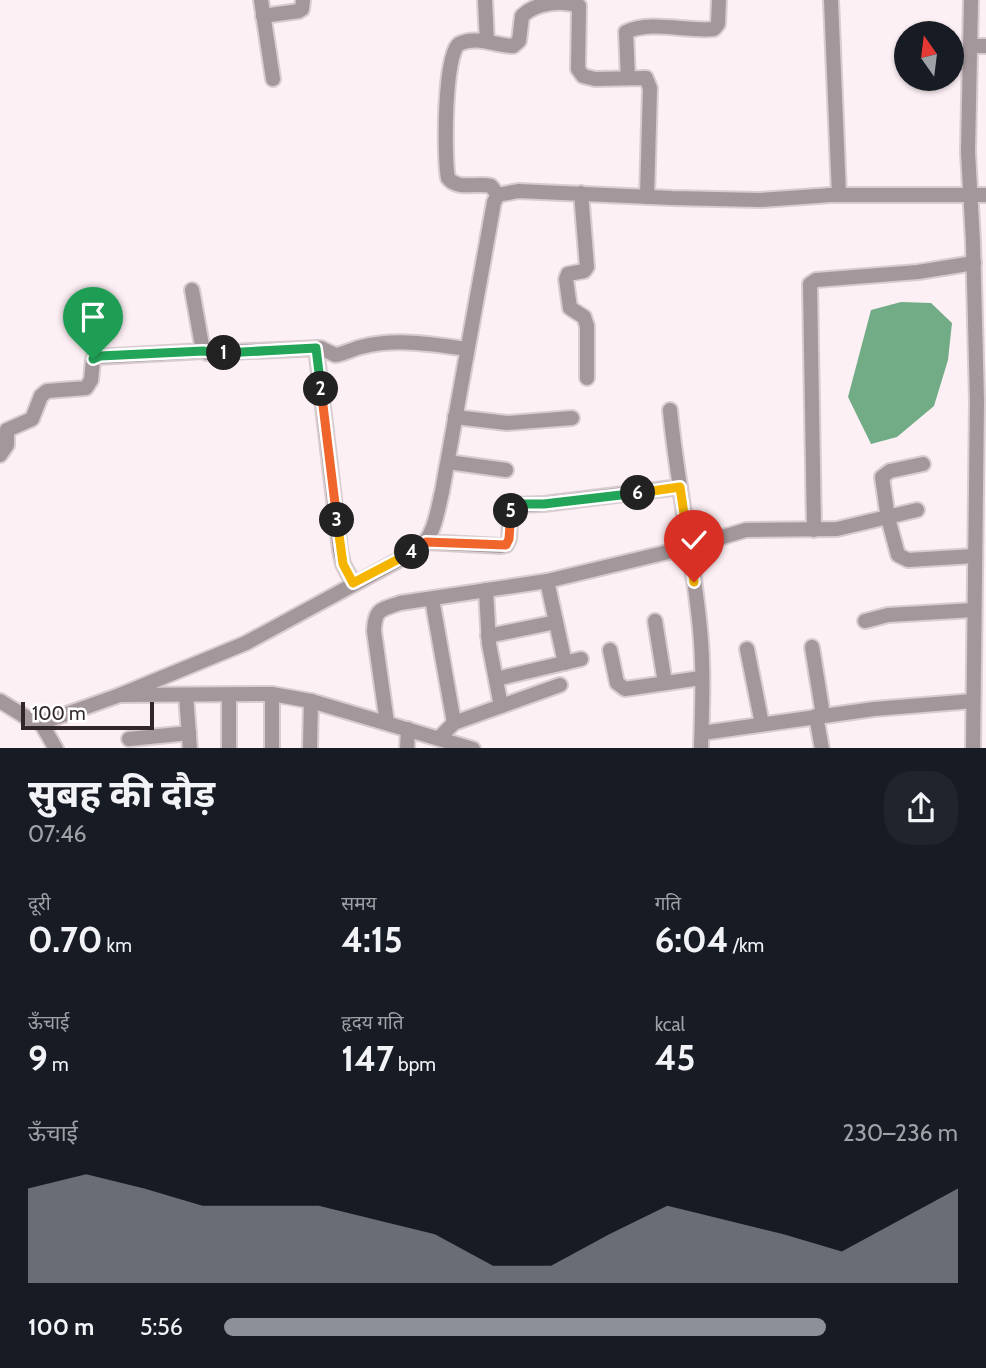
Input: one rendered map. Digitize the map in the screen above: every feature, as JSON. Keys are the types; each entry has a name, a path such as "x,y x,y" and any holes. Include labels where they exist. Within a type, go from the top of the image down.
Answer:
{"street":[{"path":"261,0 273,79"},
{"path":"263,16 299,11 302,9 303,0"},
{"path":"485,0 487,41"},
{"path":"628,78 626,32 633,29 660,28 714,29 718,24 719,0"},
{"path":"831,0 839,195"},
{"path":"971,0 968,152 981,345 981,516 974,610 980,665 973,748"},
{"path":"498,195 491,186 452,184 446,171 447,83 452,52 461,43 487,41 510,46 516,43 522,16 531,7 578,4 578,69 583,76 595,79 646,78 650,88 648,197"},
{"path":"970,46 986,47"},
{"path":"0,701 29,719 41,723 120,695 246,643 419,549 426,542 433,528 447,462 494,202 498,195 518,191 760,200 839,195 986,195"},
{"path":"580,193 587,267 584,271 568,274 566,279 570,308 584,317 587,326 587,378"},
{"path":"814,530 810,284 816,280 918,272 974,263"},
{"path":"192,290 203,351"},
{"path":"0,455 7,445 7,430 32,419 41,396 47,391 86,388 91,380 93,359 96,357 316,348 335,355 363,346 401,342 467,349"},
{"path":"316,348 340,550 343,564 353,583"},
{"path":"670,410 700,633 701,741 762,724 977,698"},
{"path":"455,417 508,423 572,418"},
{"path":"447,462 506,470"},
{"path":"923,464 890,471 882,477 888,518 900,557 908,560 979,551"},
{"path":"426,542 506,545 509,539 511,507 514,505 544,504 680,487"},
{"path":"387,723 374,631 374,617 380,610 400,603 547,581 689,547 746,530 850,527 917,510"},
{"path":"547,581 565,663"},
{"path":"486,590 488,636 501,706"},
{"path":"432,599 454,723"},
{"path":"865,621 888,615 974,610"},
{"path":"655,621 665,683"},
{"path":"488,636 556,622"},
{"path":"813,646 822,748"},
{"path":"747,649 762,724"},
{"path":"610,650 617,683 625,689 701,678"},
{"path":"496,680 581,659"},
{"path":"439,738 454,723 560,685"},
{"path":"120,695 272,694 311,701 473,748"},
{"path":"272,694 272,748"},
{"path":"186,695 190,748"},
{"path":"229,695 229,748"},
{"path":"310,748 311,701"},
{"path":"41,723 56,748"},
{"path":"407,748 408,729"},
{"path":"129,738 189,733"}],"shaded area":[{"path":"901,302 931,303 952,323 948,360 934,406 897,437 871,444 848,397 871,310"}],"route":[{"path":"93,359 100,356 316,348 340,550 343,564 353,583 419,549 426,542 506,545 509,539 511,507 514,505 544,504 680,487 694,582"}]}
